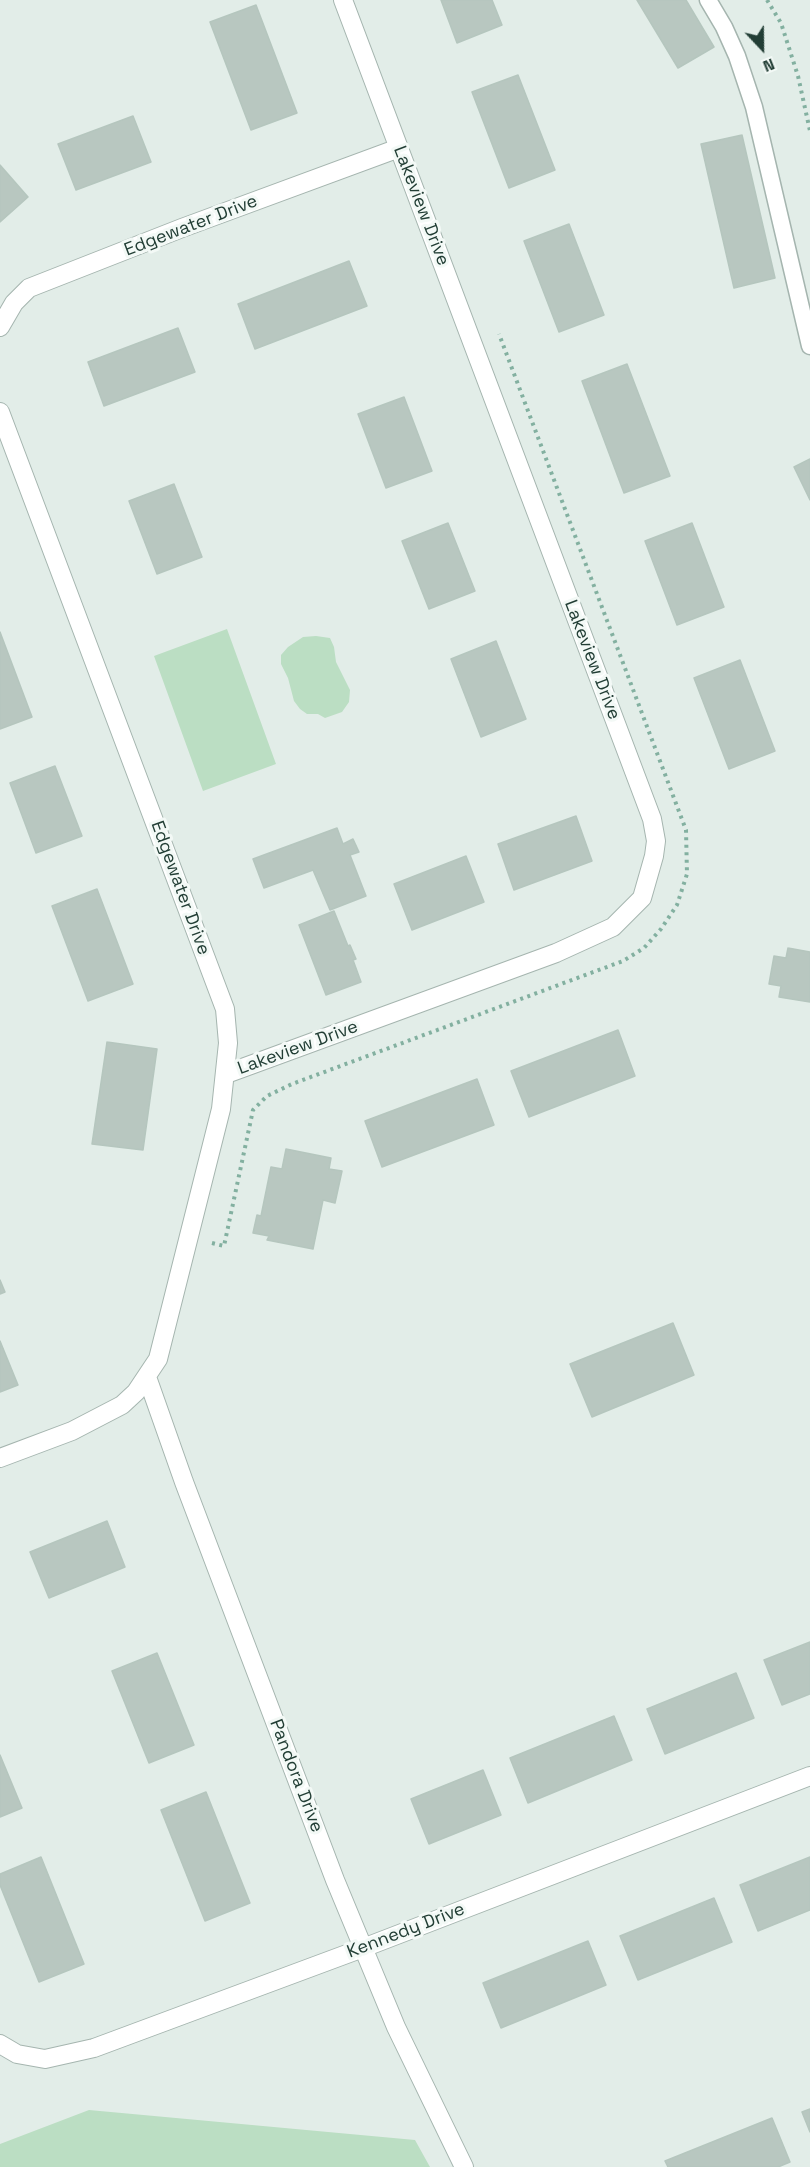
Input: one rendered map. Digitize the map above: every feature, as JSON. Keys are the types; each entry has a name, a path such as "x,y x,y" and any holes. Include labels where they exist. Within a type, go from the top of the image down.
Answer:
{"street":[{"name":"Lakeview Drive","path":"226,1074 556,953 613,927 629,914 642,898 656,841 652,819 343,0"},
{"name":"Edgewater Drive","path":"0,327 14,303 29,288 182,228 399,148"},
{"name":"Edgewater Drive","path":"0,412 225,1009 228,1043 221,1109 158,1359 136,1392 122,1405 72,1431 0,1458"},
{"name":"Pandora Drive","path":"147,1377 188,1493 335,1880 400,2036 464,2167"},
{"name":"Kennedy Drive","path":"0,2044 17,2054 45,2059 94,2048 363,1948 810,1776"}],"lane":[{"path":"708,0 737,56 754,107 810,346"}],"path":[{"path":"767,0 781,23 795,65 810,131"},
{"path":"188,1236 224,1246 253,1110 267,1096 292,1084 623,961 644,948 678,905 687,874 686,830 683,819 498,332"}],"green space":[{"path":"227,629 276,764 203,791 154,656"},
{"path":"303,637 330,638 336,662 350,690 349,702 342,712 325,718 318,714 307,714 300,709 294,701 288,678 281,664 281,655 288,647"},
{"path":"89,2110 415,2140 430,2167 0,2167 0,2144"}],"building":[{"path":"441,0 492,0 502,25 457,43"},
{"path":"637,0 686,0 714,47 678,68"},
{"path":"256,5 297,113 251,130 210,22"},
{"path":"518,75 555,170 509,188 472,92"},
{"path":"133,116 151,162 76,190 58,144"},
{"path":"742,135 775,278 734,288 701,144"},
{"path":"0,165 28,197 0,222"},
{"path":"569,224 604,315 559,332 524,241"},
{"path":"349,261 367,306 255,349 238,304"},
{"path":"178,328 195,372 104,406 88,362"},
{"path":"627,364 670,476 624,493 582,381"},
{"path":"404,397 432,471 386,488 358,414"},
{"path":"810,459 810,500 794,467"},
{"path":"174,484 202,557 157,574 129,501"},
{"path":"448,523 475,591 429,609 402,541"},
{"path":"692,523 724,607 677,625 645,541"},
{"path":"0,632 32,717 0,729"},
{"path":"496,641 526,719 481,737 451,659"},
{"path":"740,660 775,751 729,769 694,678"},
{"path":"55,766 82,836 36,853 10,783"},
{"path":"576,816 592,861 514,890 498,844"},
{"path":"337,828 343,844 353,839 359,852 350,855 366,896 330,910 313,870 264,888 253,859"},
{"path":"466,856 484,902 412,930 394,884"},
{"path":"97,889 133,984 88,1001 52,906"},
{"path":"334,911 348,946 350,945 356,959 353,960 361,982 326,995 299,925"},
{"path":"788,948 810,952 810,1002 779,997 781,986 769,984 774,956 786,958"},
{"path":"618,1030 635,1076 529,1117 511,1071"},
{"path":"107,1042 157,1049 143,1150 92,1144"},
{"path":"477,1079 494,1125 382,1167 365,1121"},
{"path":"286,1149 331,1158 329,1169 342,1171 335,1203 323,1200 313,1249 267,1240 269,1236 253,1233 257,1215 261,1216 271,1167 282,1169"},
{"path":"0,1280 5,1292 0,1294"},
{"path":"673,1323 694,1375 592,1417 570,1364"},
{"path":"0,1341 18,1385 0,1392"},
{"path":"107,1521 125,1567 49,1598 30,1552"},
{"path":"810,1642 810,1694 782,1705 764,1660"},
{"path":"157,1653 194,1745 149,1763 112,1671"},
{"path":"736,1673 754,1718 665,1754 647,1709"},
{"path":"614,1716 632,1760 528,1803 510,1758"},
{"path":"0,1755 22,1808 0,1817"},
{"path":"483,1770 501,1815 429,1844 411,1799"},
{"path":"206,1792 250,1903 205,1921 161,1810"},
{"path":"41,1857 84,1964 39,1982 0,1885 0,1874"},
{"path":"810,1857 810,1910 758,1931 740,1885"},
{"path":"714,1898 732,1942 638,1980 620,1936"},
{"path":"588,1941 606,1985 501,2028 483,1983"},
{"path":"810,2109 810,2132 802,2112"},
{"path":"772,2118 790,2162 778,2167 668,2167 665,2161"}]}
